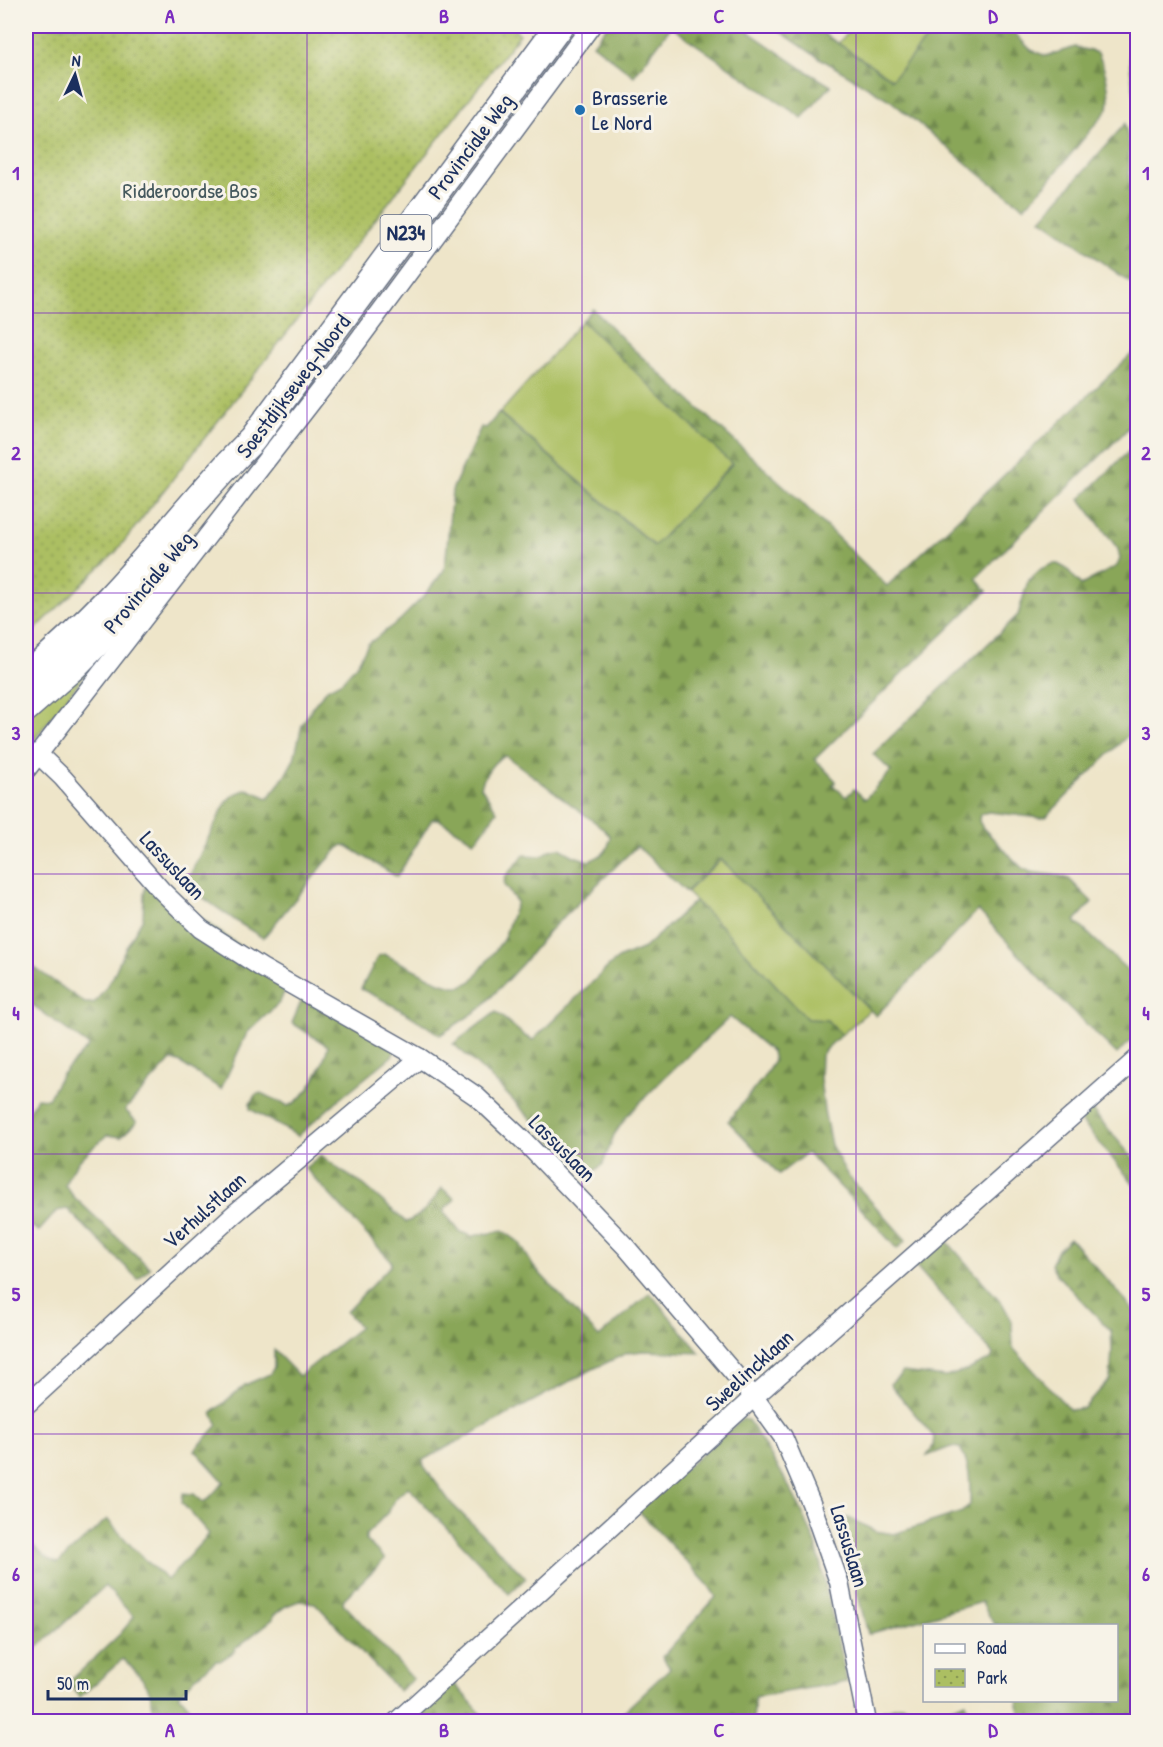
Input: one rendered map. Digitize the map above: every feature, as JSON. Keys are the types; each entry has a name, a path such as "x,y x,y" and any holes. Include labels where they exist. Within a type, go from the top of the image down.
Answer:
{"main road":[{"name":"Provinciale Weg","path":"26,708 75,665 121,618 183,541 232,477 252,440 560,26"},
{"name":"Provinciale Weg","path":"26,677 110,598 223,469 252,440"}],"street":[{"name":"Soestdijkseweg-Noord","path":"26,770 337,369 591,26"},
{"name":"Lassuslaan","path":"38,754 63,778 161,890 201,929 262,968 420,1058 476,1096 525,1142 626,1247 754,1397 783,1437 812,1503 839,1582 867,1722"},
{"name":"Verhulstlaan","path":"26,1405 233,1215 420,1058"},
{"name":"Sweelincklaan","path":"396,1722 754,1397 1137,1058"}],"green space":[{"name":"Ridderoordse Bos","path":"26,26 511,26 520,34 115,553 26,638"},
{"path":"607,26 740,26 831,86 802,118 671,27 634,76 593,44"},
{"path":"772,26 812,26 892,79 938,26 1007,26 1031,50 1046,56 1075,47 1098,53 1107,80 1108,109 1048,182 1024,207 983,177 891,101 813,54"},
{"path":"854,26 938,26 892,79 838,43"},
{"path":"1132,26 1137,26 1137,105 1130,66 1129,45"},
{"path":"1125,124 1129,144 1130,234 1137,234 1137,287 1041,219"},
{"path":"593,309 630,346 795,496 887,586 1137,349 1137,420 976,578 987,591 815,759 836,781 833,785 846,797 854,789 865,799 891,771 873,754 1018,615 1028,581 1041,569 1052,564 1058,564 1067,569 1081,585 1117,566 1120,559 1118,549 1080,499 1137,443 1137,731 1133,730 1046,817 989,812 980,814 979,821 1022,868 1031,872 1069,879 1092,902 1075,921 1137,979 1137,1035 1117,1054 1053,992 978,910 876,1016 721,859 686,892 637,846 549,931 480,1009 440,1035 401,1010 361,989 378,956 384,954 439,982 462,986 472,981 503,940 517,902 504,885 505,877 524,855 542,856 550,850 560,848 589,861 598,857 608,846 610,836 600,826 506,756 497,760 482,783 481,787 497,811 474,841 438,819 432,819 397,877 342,845 263,938 185,885 226,802 233,795 247,789 268,798 294,759 302,725 313,706 327,689 342,681 357,664 368,644 400,620 424,596 444,570 452,490 481,427 486,428 499,413 654,546 732,464 582,321"},
{"path":"582,321 732,463 655,546 500,413"},
{"path":"148,594 26,750 26,708"},
{"path":"721,859 870,1010 841,1035 827,1020 807,1019 721,926 686,892"},
{"path":"147,880 289,981 280,1002 247,1033 221,1089 179,1062 171,1060 125,1110 137,1122 121,1137 107,1135 82,1158 68,1178 65,1185 73,1196 150,1268 138,1279 67,1209 57,1211 39,1231 31,1226 26,1231 26,1115 37,1098 48,1099 61,1075 89,1046 26,1000 26,962 85,1003 93,1003 113,977 125,949 143,918"},
{"path":"695,901 807,1019 827,1020 841,1035 821,1056 820,1078 831,1145 848,1176 906,1240 897,1249 807,1153 779,1174 728,1121 774,1061 772,1052 730,1017 627,1116 614,1135 603,1164 587,1177 505,1092 453,1044 496,1012 533,1040 610,965 644,948"},
{"path":"306,990 397,1048 392,1056 298,1136 250,1109 250,1104 255,1095 261,1093 288,1106 296,1102 309,1089 319,1072 328,1046 292,1023"},
{"path":"1092,1110 1137,1163 1137,1188 1080,1120"},
{"path":"321,1155 364,1185 406,1222 422,1212 442,1188 455,1199 443,1211 460,1232 472,1236 503,1231 519,1242 533,1266 599,1337 650,1293 700,1353 643,1351 627,1353 423,1460 424,1466 451,1503 526,1578 509,1594 408,1487 366,1535 366,1540 385,1559 344,1599 343,1603 413,1679 399,1691 315,1603 299,1601 286,1606 274,1615 273,1619 235,1651 220,1661 216,1661 195,1678 179,1695 201,1721 150,1721 152,1702 147,1686 123,1659 80,1697 68,1683 120,1634 134,1617 105,1586 26,1658 26,1537 44,1556 58,1563 107,1519 167,1580 209,1534 182,1503 183,1493 194,1494 203,1502 224,1482 195,1450 218,1425 212,1413 245,1385 270,1374 274,1367 274,1350 299,1376 360,1327 346,1312 391,1265 391,1261 305,1168"},
{"path":"944,1238 1002,1303 1012,1321 1013,1348 1070,1410 1084,1408 1110,1379 1111,1331 1058,1276 1051,1265 1057,1251 1070,1238 1137,1314 1137,1721 1019,1721 1021,1716 1017,1702 1118,1702 1118,1624 993,1624 982,1602 868,1634 838,1517 849,1518 875,1531 894,1534 962,1512 970,1504 968,1469 960,1448 951,1447 927,1456 933,1446 934,1437 890,1384 903,1372 946,1377 991,1359 993,1354 914,1264"},
{"path":"742,1419 748,1420 781,1472 816,1544 847,1682 755,1697 753,1721 613,1722 670,1668 662,1657 716,1597 709,1586 638,1510"},
{"path":"451,1680 484,1717 484,1721 405,1722"},
{"path":"966,1702 971,1721 886,1721 883,1710 902,1705 927,1712 942,1711"}],"place":[{"name":"Brasserie Le Nord","path":"580,110"}]}
